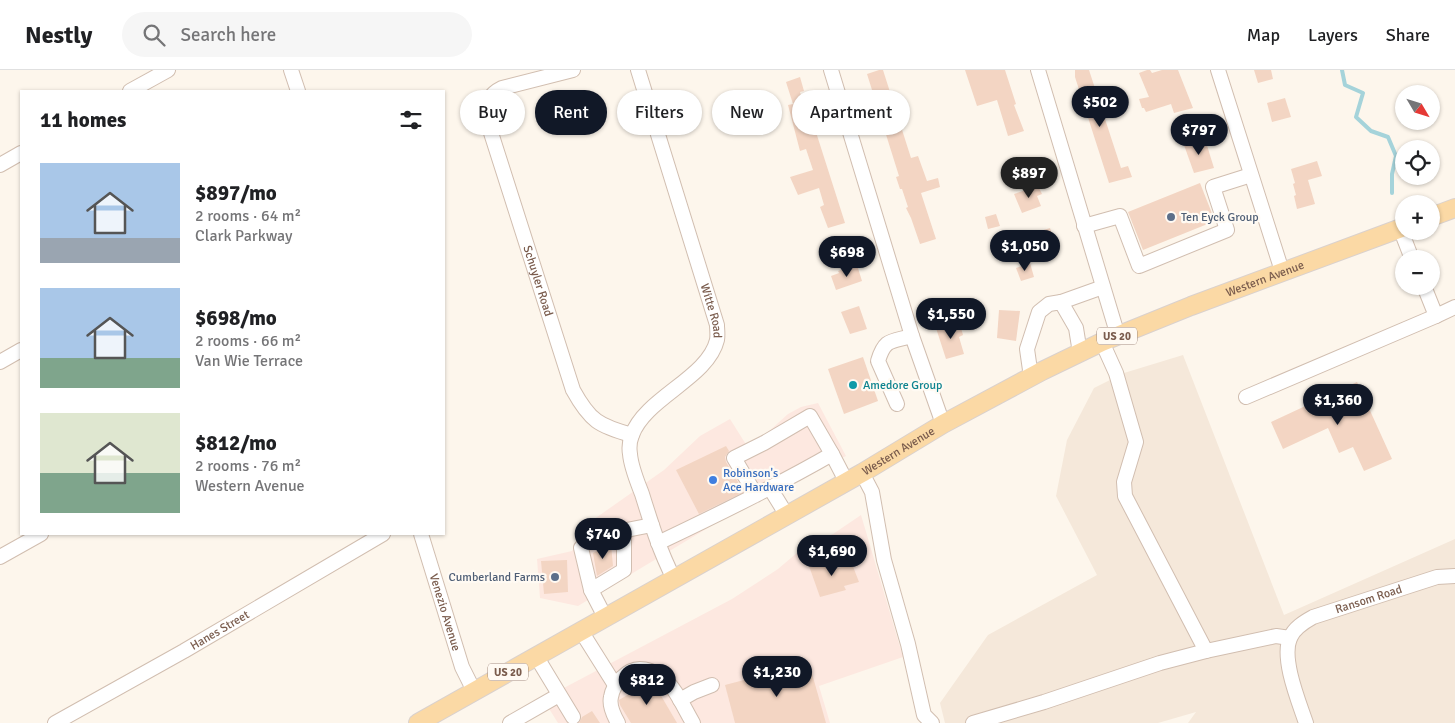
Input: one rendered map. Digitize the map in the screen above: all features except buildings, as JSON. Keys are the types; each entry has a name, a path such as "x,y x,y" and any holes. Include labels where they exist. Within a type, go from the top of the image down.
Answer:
{"main road":[{"path":"1440,214 1455,208"},
{"name":"Western Avenue","path":"429,720 474,691 862,473 943,424 1080,353 1191,306 1395,231"}],"street":[{"path":"132,90 168,70"},
{"path":"290,70 298,90"},
{"name":"Schuyler Road","path":"573,70 502,88 493,93 489,98 485,114 573,390 578,400 595,420 606,428 632,435"},
{"name":"Witte Road","path":"632,435 640,421 700,367 714,348 718,338 717,324 638,70"},
{"path":"831,70 912,336 943,424"},
{"path":"1038,70 1103,288 1116,373 1136,442 1124,482 1125,496 1206,651"},
{"path":"1218,70 1282,271"},
{"path":"0,165 20,154"},
{"path":"1084,226 1120,216 1139,266 1227,230 1213,187 1251,175"},
{"path":"1031,378 1027,349 1039,312 1049,304 1103,288"},
{"path":"1428,295 1436,316"},
{"path":"1061,302 1076,328 1080,353"},
{"path":"1246,396 1455,307"},
{"path":"897,404 878,361 882,349 887,343 912,336"},
{"path":"0,362 20,351"},
{"path":"756,495 734,458 764,444 810,416 846,481"},
{"path":"632,435 629,453 631,463 662,556 674,579"},
{"path":"658,543 770,488 832,454"},
{"path":"862,473 872,492 884,560 908,644 924,715 932,723"},
{"path":"770,488 786,514"},
{"path":"605,617 591,590 582,548 591,537 652,525"},
{"path":"591,590 624,570 624,531"},
{"path":"0,557 39,535"},
{"name":"Hanes Street","path":"55,723 184,651 381,535"},
{"name":"Venezio Avenue","path":"422,535 462,666 474,691"},
{"name":"Ransom Road","path":"1290,638 1298,627 1313,616 1437,577 1455,576"},
{"path":"580,631 615,685"},
{"path":"973,723 1044,702 1160,663 1276,636 1290,638 1287,653 1306,723"},
{"path":"908,644 904,656 904,668 916,723"},
{"path":"536,656 573,718"},
{"path":"618,723 610,698 615,685 625,676 639,669 653,672 664,678 673,688 692,723"},
{"path":"680,700 712,685"},
{"path":"510,723 560,695"}],"shaded area":[{"path":"1183,355 1284,615 1455,539 1455,723 1188,723 1196,712 1158,723 945,723 940,703 988,635 1097,575 1056,496 1067,440 1094,388 1124,373"},
{"path":"818,403 846,456 726,517 578,606 540,598 537,559 572,551 590,522 664,470 700,436 730,419 747,446 767,433 788,414 801,407"},
{"path":"861,515 903,657 819,686 830,723 558,723 543,699 732,599 778,569 811,541 833,534"}],"waterway":[{"path":"1342,70 1345,85 1363,93 1356,117 1371,131 1388,137 1396,156 1392,174 1392,193"}],"place":[{"name":"Ten Eyck Group","path":"1171,217"},
{"name":"Amedore Group","path":"853,385"},
{"name":"Robinson's Ace Hardware","path":"713,480"},
{"name":"Cumberland Farms","path":"555,577"}]}
